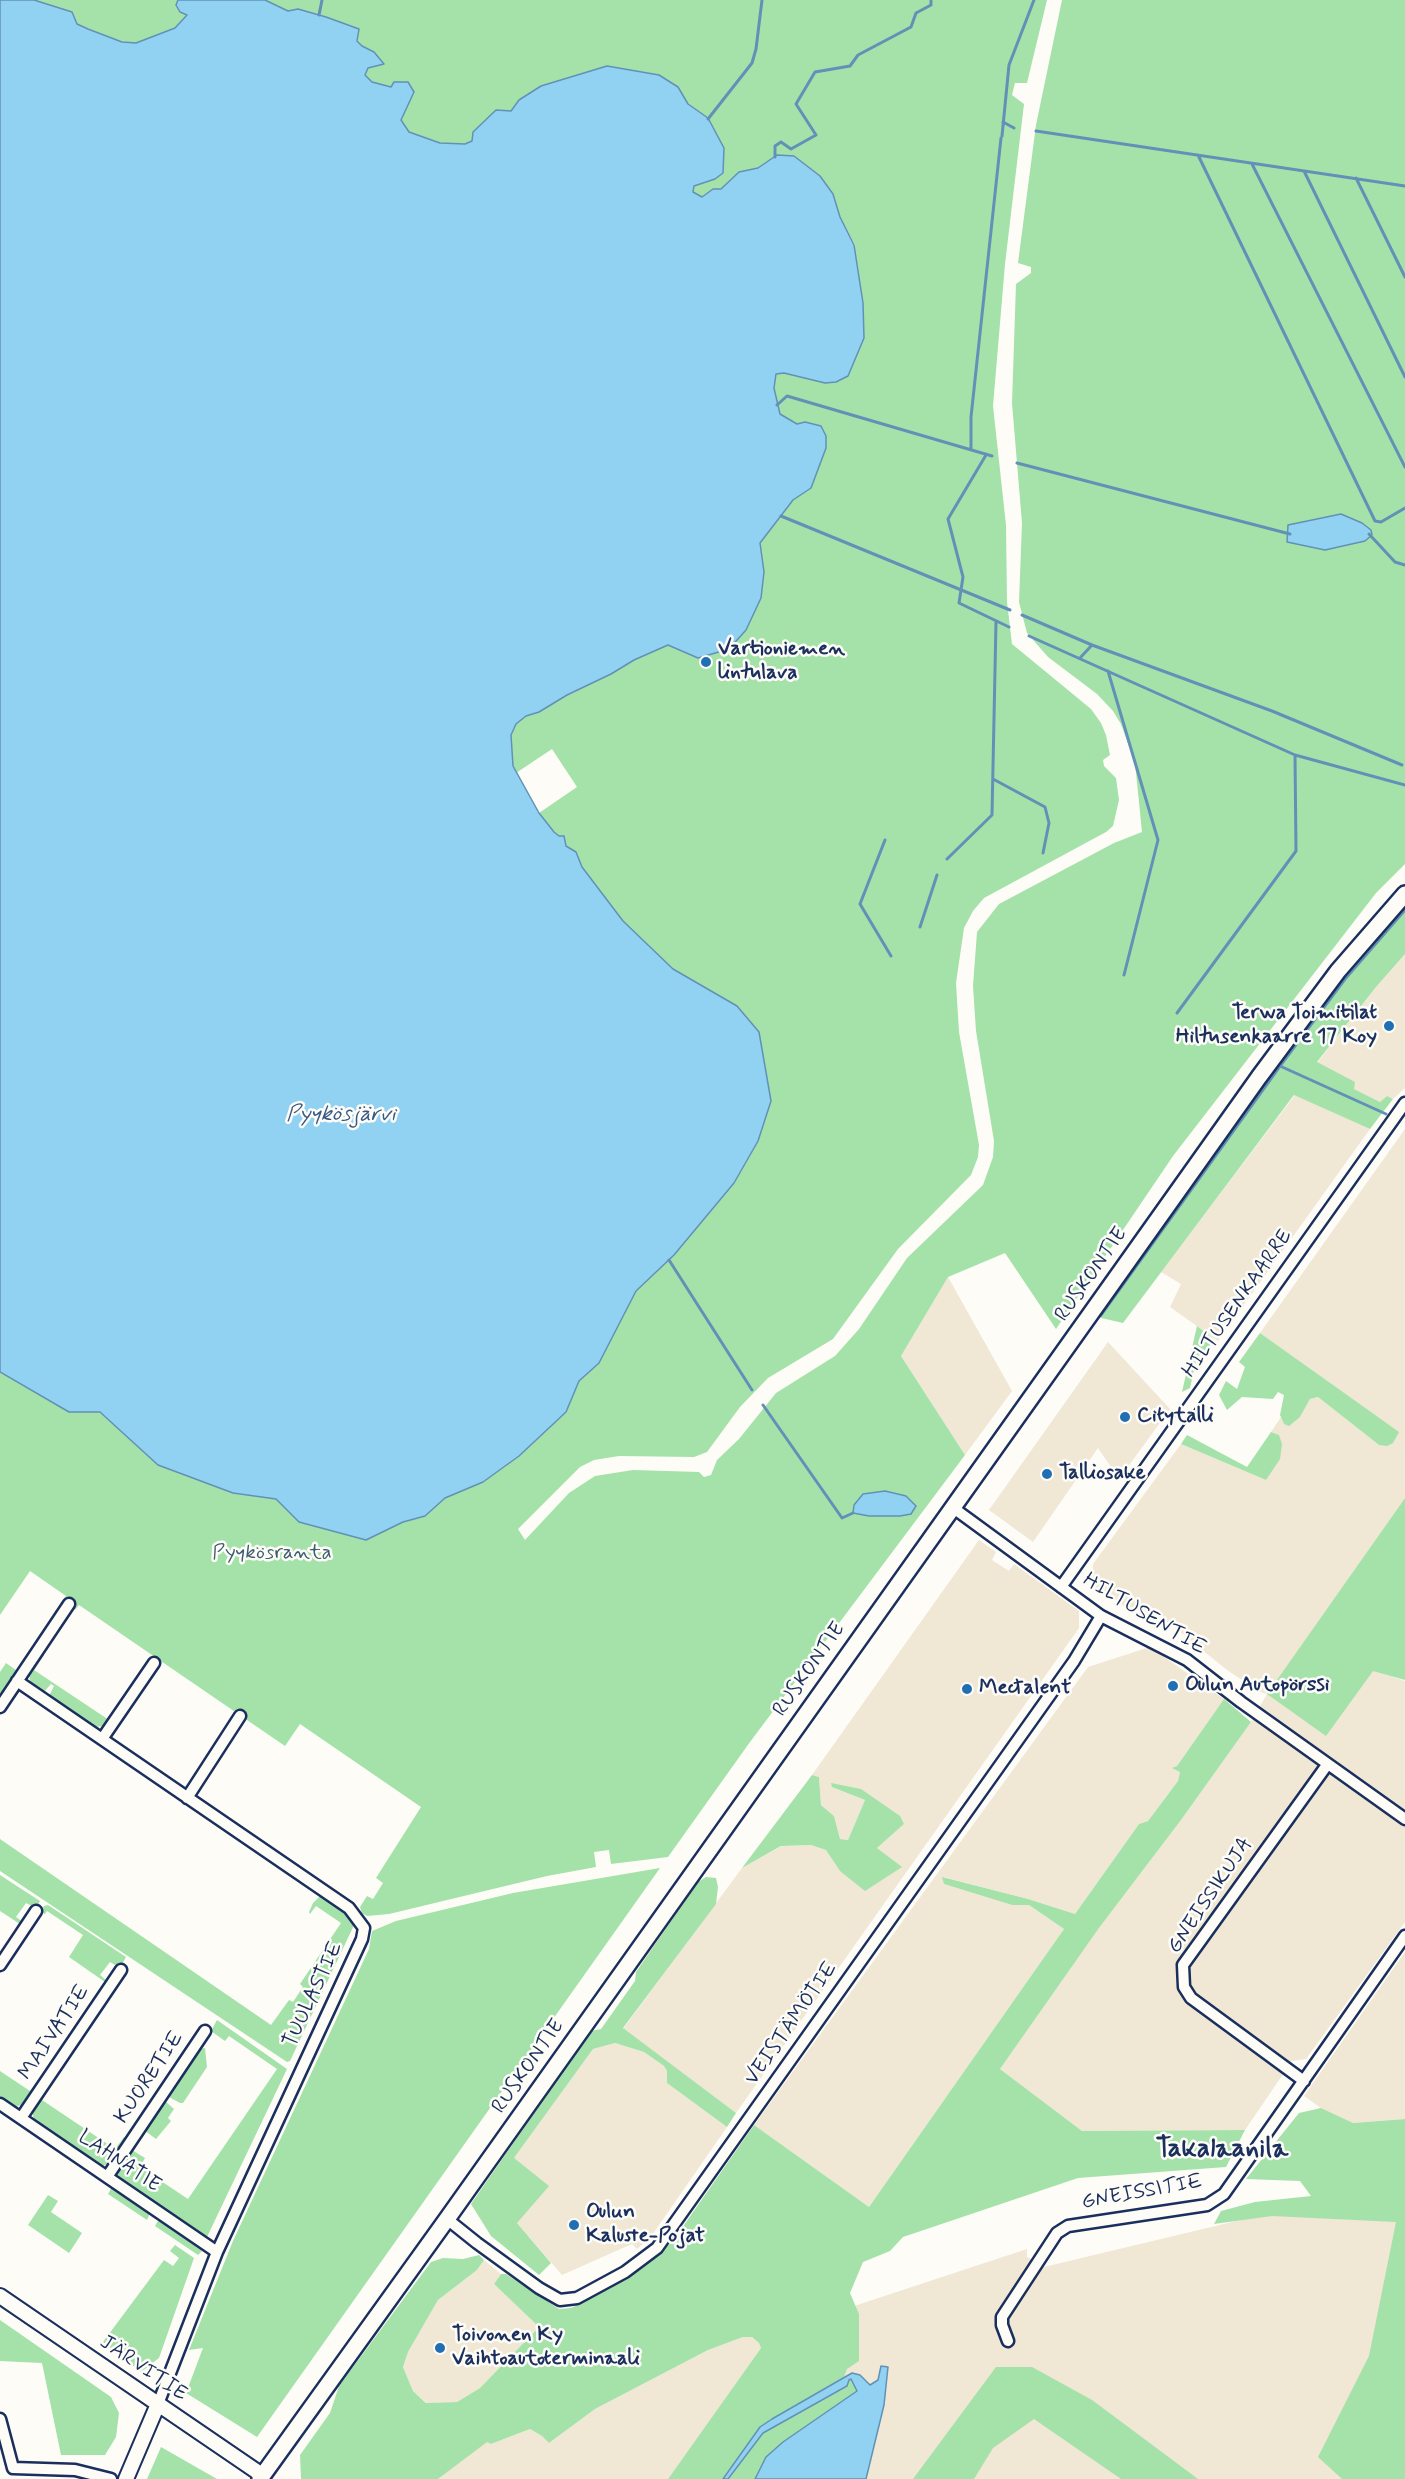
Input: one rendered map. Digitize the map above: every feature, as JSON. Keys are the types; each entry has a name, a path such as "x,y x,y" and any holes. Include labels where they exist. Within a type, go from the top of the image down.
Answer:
{"main road":[{"name":"RUSKONTIE","path":"264,2478 1272,1058 1338,971 1405,894"}],"street":[{"name":"HILTUSENKAARRE","path":"1061,1587 1405,1103"},
{"name":"HILTUSENTIE","path":"952,1507 1101,1616 1187,1660 1327,1765 1405,1819"},
{"path":"0,1707 69,1604"},
{"name":"VEISTÄMÖTIE","path":"447,2219 500,2260 560,2300 577,2298 646,2258 657,2248 1074,1661 1101,1616"},
{"path":"102,1739 154,1663"},
{"name":"TUULASTIE","path":"17,1681 349,1908 364,1928 362,1939 217,2252 158,2404"},
{"path":"187,1798 240,1716"},
{"name":"GNEISSIKUJA","path":"1304,2081 1191,1998 1184,1987 1183,1965 1327,1765"},
{"path":"0,1965 36,1911"},
{"name":"GNEISSITIE","path":"1008,2341 1002,2325 1002,2317 1057,2233 1068,2226 1207,2205 1224,2194 1405,1936"},
{"name":"MAIVATIE","path":"21,2118 121,1970"},
{"name":"KUORETIE","path":"107,2176 205,2031"},
{"name":"LAHNATIE","path":"0,2104 217,2252"},
{"name":"JÄRVITIE","path":"0,2296 264,2478"},
{"path":"126,2479 158,2404"},
{"path":"0,2419 13,2468 9,2479"},
{"path":"13,2468 75,2470 111,2479"}],"shaded area":[{"path":"1405,954 1405,1088 1393,1099 1387,1096 1380,1102 1354,1089 1317,1063 1376,987"},
{"path":"1295,1095 1370,1129 1218,1341 1170,1307 1181,1284 1161,1272"},
{"path":"1405,1129 1405,1498 1268,1693 1373,1670 1405,1681 1405,1922 1306,2059 1292,2061 1245,2130 1082,2131 1000,2069 1099,1928 1181,1820 1251,1722 1267,1694 1260,1692 1227,1670 1169,1623 1124,1606 1092,1584 1093,1564 1181,1444 1266,1480 1279,1435 1271,1432 1281,1417 1284,1424 1300,1417 1310,1399 1318,1397 1379,1445 1398,1432 1260,1333"},
{"path":"948,1277 1012,1391 965,1455 901,1356"},
{"path":"1108,1342 1170,1409 1119,1479 1098,1448 1033,1542 989,1510"},
{"path":"979,1540 996,1552 992,1560 1009,1571 1014,1564 1079,1611 1079,1628 736,2113 623,2029 742,1868 782,1846 811,1845 826,1850 840,1871 901,1867 877,1848 904,1824 861,1789 832,1787 865,1800 848,1840 840,1839 834,1816 821,1805 819,1777 812,1775"},
{"path":"1150,1647 1224,1699 1177,1766 1173,1768 1180,1772 1178,1781 1148,1821 1139,1824 1075,1914 943,1877 944,1884 1012,1905 1029,1905 1064,1929 869,2207 754,2125 1088,1667"},
{"path":"1405,1952 1405,2119 1352,2123 1321,2108 1304,2096"},
{"path":"615,2043 644,2052 664,2066 667,2071 667,2083 727,2127 650,2238 637,2249 632,2244 562,2275 517,2223 514,2158 593,2049"},
{"path":"1295,2207 1405,2209 1405,2479 717,2479 836,2312 1027,2249 1027,2257 1044,2267"},
{"path":"484,2260 501,2274 494,2284 539,2327 480,2388 457,2402 427,2403 413,2391 403,2367 408,2352 438,2300 477,2270"},
{"path":"743,2337 752,2337 761,2348 668,2479 438,2479 487,2441 491,2444 530,2429 549,2443 595,2409 708,2350"}],"green space":[{"path":"34,0 178,0 176,6 188,15 175,28 136,43 122,42 77,24 72,12"},
{"name":"Pyykösranta","path":"265,0 1047,0 1027,83 1015,83 1012,95 1024,104 1005,264 993,406 1006,525 1007,602 1012,644 1091,709 1101,723 1110,755 1103,760 1104,766 1116,778 1119,800 1113,826 1106,832 984,898 973,911 964,928 956,983 959,1032 979,1145 978,1157 971,1175 898,1249 833,1339 768,1378 740,1407 707,1452 694,1457 619,1456 594,1460 580,1467 518,1529 525,1540 569,1493 595,1476 633,1470 699,1472 704,1477 711,1475 717,1460 739,1439 776,1393 835,1356 859,1329 907,1258 983,1185 993,1157 994,1141 976,1031 973,986 977,932 999,904 1114,843 1142,832 1135,763 1121,724 1113,711 1097,694 1048,657 1027,633 1019,602 1022,523 1012,403 1016,284 1031,273 1031,267 1018,263 1036,125 1062,0 1405,0 1405,864 1376,893 1173,1156 1056,1329 1005,1253 948,1277 901,1356 965,1455 750,1742 668,1857 611,1864 609,1850 594,1852 596,1867 547,1876 389,1914 367,1916 362,1913 360,1907 367,1896 373,1899 383,1883 376,1878 421,1807 300,1724 285,1746 79,1605 75,1610 73,1606 58,1608 66,1596 30,1571 0,1615 0,1372 69,1412 100,1412 158,1465 233,1493 276,1499 299,1522 366,1540 403,1522 425,1516 445,1498 483,1482 519,1456 566,1412 579,1381 599,1363 636,1291 674,1255 688,980 673,969 623,921 582,867 576,852 566,846 561,837 539,813 577,787 552,749 516,773 511,761 511,735 516,724 526,716 539,712 634,660 668,645 699,658 729,649 746,630 761,598 764,572 760,543 793,500 811,488 797,424 780,414 777,405 774,388 776,374 784,373 825,383 855,245 840,217 833,194 777,155 758,168 739,172 721,189 713,189 701,197 693,192 694,186 715,179 708,118 688,104 678,87 556,83 541,86 519,100 511,111 472,141 465,144 440,143 409,132 401,120 414,92 372,82 365,75 368,68 384,64 374,52 362,46 357,40 359,29 288,11"},
{"path":"1405,904 1405,954 1317,1062 1355,1082 1354,1089 1380,1102 1387,1096 1393,1099 1370,1129 1294,1095 1123,1323 1097,1317 1276,1063 1342,976"},
{"path":"1197,1326 1214,1339 1205,1354 1197,1356 1190,1388 1182,1392"},
{"path":"1260,1333 1399,1432 1393,1443 1387,1446 1379,1445 1318,1397 1310,1399 1300,1417 1289,1426 1284,1424 1280,1415 1284,1395 1278,1392 1273,1399 1242,1397 1227,1410 1219,1395 1226,1381 1237,1389 1245,1367 1239,1362"},
{"path":"1271,1432 1279,1435 1282,1444 1280,1459 1266,1480 1181,1444 1187,1435 1247,1467"},
{"path":"1405,1498 1405,1680 1373,1671 1326,1736 1267,1694"},
{"path":"41,1654 44,1655 34,1670 109,1720 105,1726 93,1727 49,1696 54,1686 51,1684 44,1692 34,1686 30,1681 29,1673"},
{"path":"6,1663 18,1674 5,1692 0,1693 0,1672"},
{"path":"1224,1699 1251,1722 1181,1820 1099,1928 1000,2069 1082,2131 1245,2130 1226,2167 1078,2178 903,2237 890,2251 863,2262 850,2293 859,2314 859,2361 847,2369 844,2377 760,2427 723,2479 668,2479 761,2348 752,2337 743,2337 708,2350 595,2409 549,2443 530,2429 491,2444 487,2442 438,2479 301,2479 300,2455 330,2413 339,2386 431,2262 443,2258 463,2259 479,2255 484,2260 477,2270 438,2300 408,2352 403,2367 413,2391 426,2403 457,2402 480,2388 539,2327 494,2284 501,2274 506,2274 559,2309 571,2308 630,2277 678,2237 754,2125 869,2207 1064,1929 1029,1905 1012,1905 944,1884 942,1877 1028,1899 1075,1914 1139,1824 1148,1821 1178,1781 1180,1772 1172,1768 1177,1766"},
{"path":"812,1775 819,1777 821,1805 834,1816 840,1839 848,1840 865,1800 832,1787 831,1783 861,1789 900,1816 904,1824 877,1848 902,1867 865,1891 840,1871 826,1850 811,1845 781,1846 742,1868"},
{"path":"0,1839 271,2025 289,2000 293,2002 303,1987 300,1984 341,1923 316,1906 310,1914 313,1903 323,1896 348,1914 355,1923 290,2061 287,2062 0,1871"},
{"path":"660,1868 257,2437 186,2393 203,2348 189,2350 233,2241 369,1949 372,1931 396,1921 513,1893"},
{"path":"0,1875 40,1901 36,1908 26,1903 16,1917 23,1922 19,1928 20,1924 0,1911"},
{"path":"706,1877 716,1878 718,1887 716,1904 623,2028 736,2113 727,2127 667,2083 667,2071 664,2066 644,2052 615,2043 593,2049 514,2158 549,2186 517,2223 551,2263 539,2275 491,2236 471,2204 591,2031 601,2029 635,1981 636,1972 698,1882"},
{"path":"48,1905 126,1957 120,1968 110,1962 100,1975 106,1980 105,1982 69,1957 83,1935 47,1911 45,1914 41,1912 44,1906"},
{"path":"217,2020 287,2069 207,2237 202,2236 119,2180 117,2170 132,2150 145,2158 140,2167 188,2199 277,2069 229,2036 225,2041 211,2031"},
{"path":"205,2048 207,2067 183,2103 169,2097 168,2094 199,2049"},
{"path":"0,2071 30,2091 39,2079 40,2082 25,2104 14,2107 0,2098"},
{"path":"48,2087 50,2088 42,2100 115,2149 124,2137 126,2138 110,2164 100,2166 34,2121 32,2109"},
{"path":"165,2101 174,2109 168,2118 171,2121 156,2139 144,2130"},
{"path":"1321,2108 1353,2123 1405,2119 1405,2479 1342,2479 1318,2457 1369,2356 1396,2222 1272,2216 1214,2224 1221,2211 1255,2202 1311,2196 1300,2181 1246,2179 1299,2113"},
{"path":"112,2187 150,2213 147,2220 108,2194"},
{"path":"48,2195 58,2201 51,2212 82,2233 69,2253 28,2225"},
{"path":"158,2221 202,2251 198,2255 155,2226"},
{"path":"175,2245 194,2258 159,2358 141,2372 103,2342 164,2260 173,2266 179,2258 170,2251"},
{"path":"0,2320 111,2397 119,2413 116,2437 105,2455 61,2455 42,2363 0,2361"},
{"path":"996,2367 1032,2367 1092,2400 1198,2479 1121,2479 1034,2419 993,2448 974,2479 913,2479"},
{"path":"849,2379 852,2379 858,2391 783,2442 766,2457 755,2479 728,2479 763,2433 847,2387"},
{"path":"161,2447 217,2479 147,2479"}],"water":[{"name":"Pyykösjärvi","path":"0,0 34,0 72,12 77,24 122,42 136,43 175,28 187,15 180,12 176,5 178,0 265,0 288,11 298,9 326,17 359,29 357,41 374,52 384,64 368,68 365,75 372,82 391,87 394,82 408,82 414,92 401,120 409,132 440,143 465,144 472,141 473,132 496,110 511,111 519,100 541,86 607,66 659,75 678,87 688,104 708,118 724,148 723,173 715,179 694,186 693,192 702,197 713,189 721,189 739,172 758,168 777,155 794,156 820,176 833,194 840,217 854,245 863,303 864,338 848,376 836,382 825,383 784,373 776,374 774,388 780,414 797,424 805,422 821,426 826,436 826,448 811,488 793,500 760,543 764,572 761,598 746,630 729,649 698,658 668,645 634,660 539,712 526,716 516,724 511,735 513,766 539,813 554,832 559,836 564,836 566,846 576,852 582,867 623,921 673,969 737,1006 759,1032 771,1101 758,1141 734,1183 674,1255 636,1291 599,1363 579,1381 566,1412 519,1456 483,1482 445,1498 425,1516 403,1522 366,1540 299,1522 276,1499 233,1493 158,1465 100,1412 69,1412 0,1372"},
{"path":"1341,514 1362,523 1371,530 1372,535 1365,541 1325,550 1287,542 1288,525"},
{"path":"885,1491 906,1496 916,1506 911,1514 869,1516 853,1513 854,1505 863,1494"},
{"path":"881,2366 888,2367 884,2405 866,2479 755,2479 766,2457 783,2442 857,2391 851,2379 847,2386 763,2433 728,2479 723,2479 760,2427 852,2373 860,2375 870,2385 878,2380"}],"waterway":[{"path":"319,15 322,0"},
{"path":"708,119 752,63 762,0"},
{"path":"775,157 775,146 781,142 791,149 816,135 796,104 815,72 850,66 858,55 911,27 916,13 931,5 931,0"},
{"path":"1002,136 1009,65 1034,0"},
{"path":"1003,122 1014,128"},
{"path":"1036,131 1405,186"},
{"path":"971,449 971,417 1001,138"},
{"path":"1198,155 1375,521 1381,522 1405,508"},
{"path":"1252,164 1405,467"},
{"path":"1304,171 1405,377"},
{"path":"1356,178 1405,277"},
{"path":"777,405 787,396 992,456"},
{"path":"986,455 948,519 963,577 959,603 1009,627"},
{"path":"1017,463 1290,534"},
{"path":"781,516 1010,610"},
{"path":"1369,534 1395,562 1405,565"},
{"path":"1022,615 1092,645 1272,711 1402,765"},
{"path":"947,859 992,815 996,622"},
{"path":"1029,636 1295,755 1405,785"},
{"path":"1080,658 1092,645"},
{"path":"1108,671 1158,840 1124,975"},
{"path":"1177,1013 1296,851 1295,755"},
{"path":"993,779 1045,807 1049,823 1043,853"},
{"path":"885,840 860,904 891,956"},
{"path":"920,927 937,875"},
{"path":"1101,1315 1345,979 1405,910"},
{"path":"1280,1066 1386,1114"},
{"path":"669,1260 752,1390"},
{"path":"763,1405 842,1518 853,1513"}],"place":[{"name":"Vartioniemen lintulava","path":"706,662"},
{"name":"Terwa Toimitilat Hiltusenkaarre 17 Koy","path":"1389,1026"},
{"name":"Citytalli","path":"1125,1417"},
{"name":"Talliosake","path":"1047,1474"},
{"name":"Oulun Autopörssi","path":"1173,1686"},
{"name":"Mectalent","path":"967,1689"},
{"name":"Oulun Kaluste-Pojat","path":"574,2225"},
{"name":"Toivonen Ky Vaihtoautoterminaali","path":"440,2348"}],"district":[{"name":"Takalaanila","path":"1222,2150"}]}
